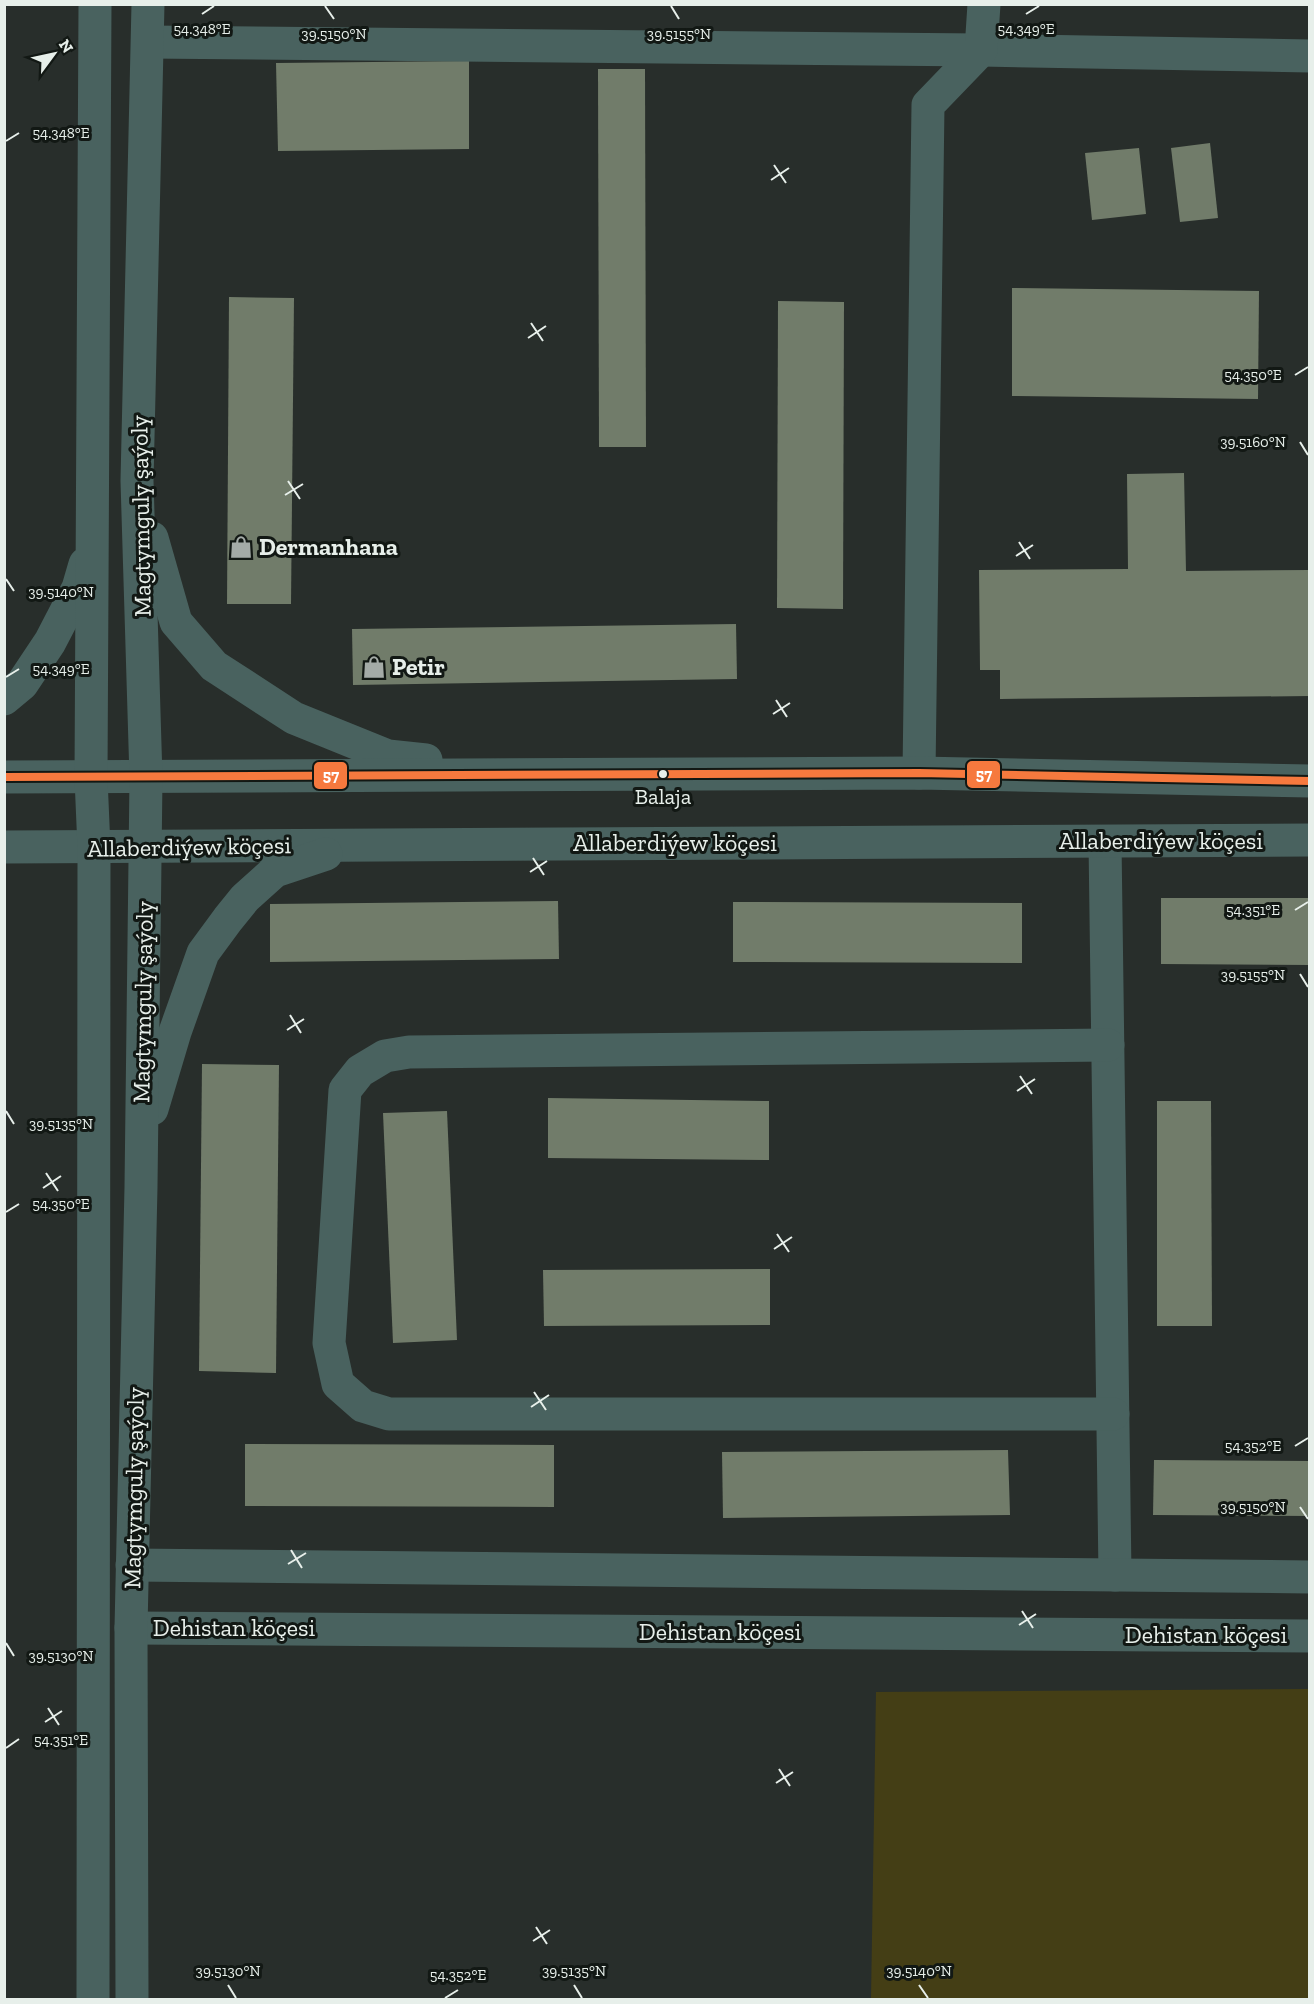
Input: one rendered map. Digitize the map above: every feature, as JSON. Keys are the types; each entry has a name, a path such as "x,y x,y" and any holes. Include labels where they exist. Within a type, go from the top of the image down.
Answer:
{"street":[{"name":"Magtymguly şaýoly","path":"93,2000 94,848 91,778 95,4"},
{"name":"Magtymguly şaýoly","path":"132,2000 131,1628 141,1187 146,778 137,481 148,4"},
{"path":"919,773 928,105 981,50 984,4"},
{"path":"148,42 981,50 1310,56"},
{"path":"137,481 176,622 214,666 294,718 388,756 546,774"},
{"path":"4,699 22,684 50,642 78,588 93,540"},
{"path":"4,777 919,773 1310,781"},
{"name":"Allaberdiýew köçesi","path":"4,847 1310,840"},
{"path":"1105,842 1115,1575"},
{"path":"141,1187 149,1121 175,1032 203,953 245,898 275,871 355,845"},
{"path":"1108,1045 409,1052 385,1056 360,1071 345,1090 329,1343 338,1384 363,1406 389,1414 1113,1414"},
{"path":"132,1565 1310,1577"},
{"name":"Dehistan köçesi","path":"131,1628 1310,1636"}],"shaded area":[{"path":"1309,1689 1309,1999 871,1999 876,1692"}],"building":[{"path":"469,61 469,149 278,151 276,63"},
{"path":"598,69 645,69 646,447 599,447"},
{"path":"1210,143 1218,218 1180,222 1171,148"},
{"path":"1139,148 1146,214 1092,220 1085,153"},
{"path":"1012,288 1259,291 1258,399 1012,396"},
{"path":"229,297 294,298 291,604 227,604"},
{"path":"778,301 844,302 843,609 777,608"},
{"path":"1184,473 1186,571 1310,570 1310,696 1000,699 1000,670 980,670 979,570 1128,569 1127,474"},
{"path":"736,624 737,679 353,685 352,629"},
{"path":"1161,898 1310,898 1310,965 1161,964"},
{"path":"558,901 559,959 270,962 270,904"},
{"path":"733,902 1022,903 1022,963 733,962"},
{"path":"202,1064 279,1065 276,1373 199,1371"},
{"path":"548,1098 769,1101 769,1160 548,1158"},
{"path":"1157,1101 1211,1101 1212,1326 1157,1326"},
{"path":"447,1111 457,1340 393,1343 383,1113"},
{"path":"770,1269 770,1325 544,1326 543,1270"},
{"path":"245,1444 554,1445 554,1507 245,1506"},
{"path":"1008,1450 1010,1515 723,1518 722,1452"},
{"path":"1154,1460 1310,1461 1310,1516 1153,1515"}],"transit line":[{"name":"57","path":"4,777 919,773 1310,781"}],"place":[{"name":"Dermanhana","path":"241,547"},
{"name":"Petir","path":"374,667"},
{"name":"Balaja","path":"663,774"}]}
